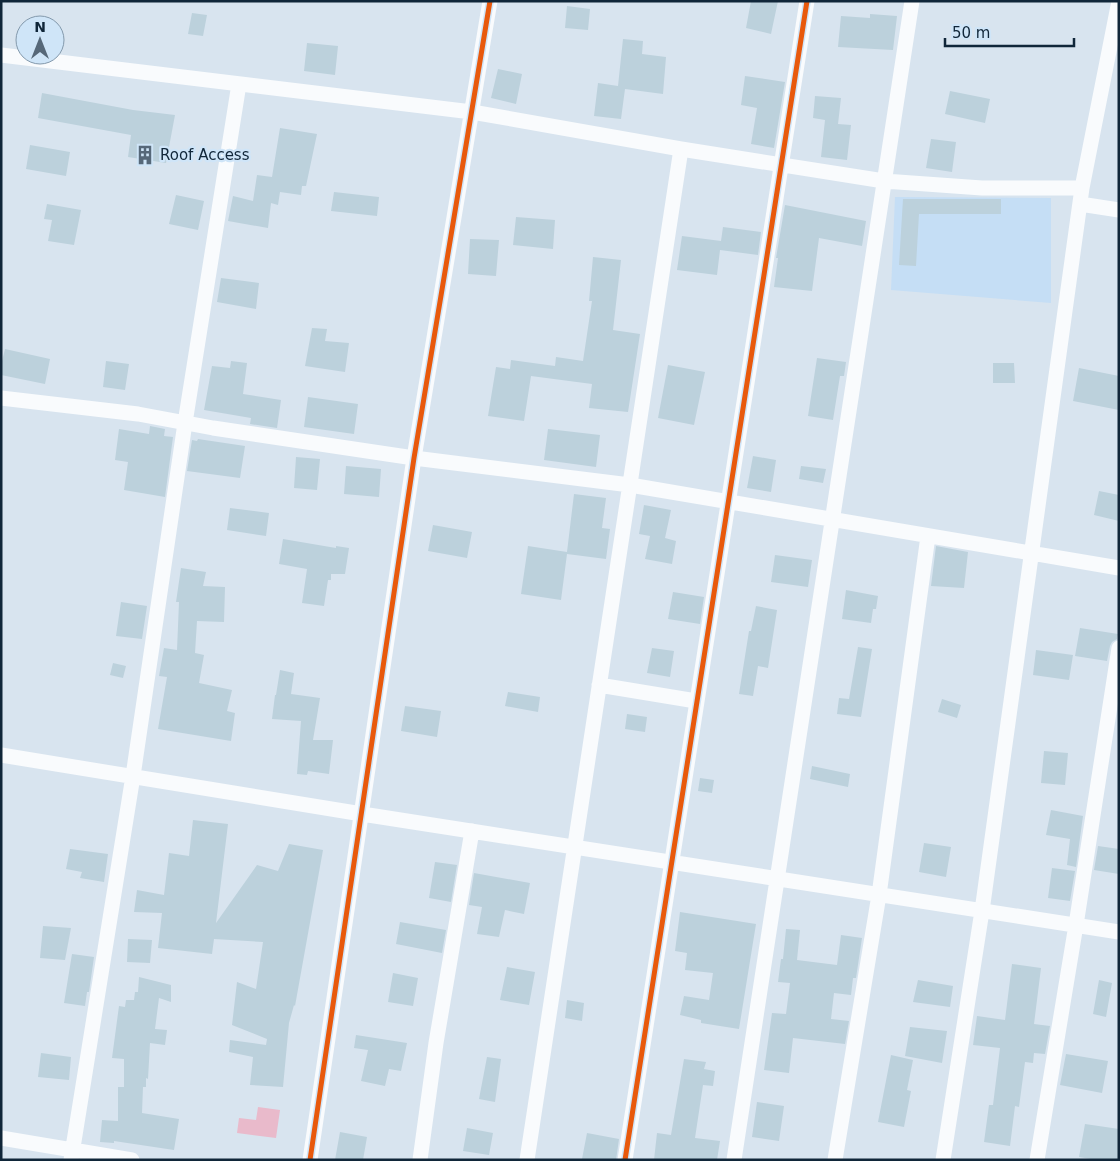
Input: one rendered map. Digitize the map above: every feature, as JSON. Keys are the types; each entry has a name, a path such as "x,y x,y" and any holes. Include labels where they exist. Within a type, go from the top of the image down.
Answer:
{"street":[{"path":"310,1160 414,458 490,1"},
{"path":"625,1160 807,1"},
{"path":"734,1160 912,1"},
{"path":"943,1160 982,911 1082,188 1118,1"},
{"path":"1,55 472,112 681,149 884,181 982,188 1082,188"},
{"path":"71,1155 133,776 185,423 240,84"},
{"path":"527,1160 681,149"},
{"path":"1080,204 1119,210"},
{"path":"1,398 138,414 414,458 630,485 1119,568"},
{"path":"835,1160 879,895 928,536"},
{"path":"1037,1160 1076,926 1119,648"},
{"path":"599,685 696,701"},
{"path":"1,755 362,814 1119,932"},
{"path":"420,1160 436,1043 472,831"},
{"path":"1,1138 71,1155 132,1160"}],"shaded area":[{"path":"895,197 1051,198 1051,303 891,290"},
{"path":"258,1107 280,1110 276,1138 237,1133 239,1118 256,1120"}],"building":[{"path":"751,1 778,1 771,34 746,28"},
{"path":"567,6 590,9 588,30 565,28"},
{"path":"192,13 207,15 203,36 188,34"},
{"path":"870,14 897,16 893,50 838,47 841,16 870,18"},
{"path":"623,39 643,41 642,54 666,57 663,94 625,89 621,119 594,116 598,83 618,86"},
{"path":"307,43 338,46 335,75 304,71"},
{"path":"498,69 522,74 516,104 491,98"},
{"path":"745,76 785,82 774,148 751,144 757,108 741,105"},
{"path":"950,91 990,99 985,123 945,114"},
{"path":"42,93 133,110 175,115 166,163 128,157 131,135 38,118"},
{"path":"815,96 841,98 838,124 851,125 847,160 821,157 825,120 813,118"},
{"path":"280,128 317,134 306,186 302,186 301,195 280,192 278,205 271,203 268,228 228,221 233,196 253,201 257,175 272,177"},
{"path":"931,139 956,142 952,172 926,168"},
{"path":"30,145 70,152 66,176 26,169"},
{"path":"334,192 379,197 377,216 331,211"},
{"path":"176,195 204,201 198,230 169,224"},
{"path":"903,199 1001,199 1001,214 919,214 916,266 899,265"},
{"path":"47,204 81,210 74,245 48,241 52,220 44,219"},
{"path":"785,205 866,221 862,246 819,238 812,291 774,287 778,258 776,258"},
{"path":"516,217 555,220 553,249 513,245"},
{"path":"723,227 761,232 758,255 720,250 717,275 677,270 682,236 721,241"},
{"path":"470,239 499,240 496,276 468,274"},
{"path":"593,257 621,260 613,330 640,334 628,412 589,408 592,384 531,376 524,421 488,416 496,367 510,369 511,360 555,366 556,357 583,361 592,301 589,301"},
{"path":"221,278 259,283 256,309 217,302"},
{"path":"312,328 327,329 325,341 349,343 345,372 305,366"},
{"path":"5,349 50,359 45,384 1,375 1,365"},
{"path":"817,358 846,362 844,376 840,376 833,420 808,416"},
{"path":"106,361 129,364 125,390 103,387"},
{"path":"231,361 247,363 243,394 281,400 277,428 250,424 251,418 204,410 212,366 230,368"},
{"path":"993,363 1014,363 1015,383 993,383"},
{"path":"668,365 705,372 694,425 658,418"},
{"path":"1079,368 1119,376 1119,410 1073,401"},
{"path":"308,397 358,404 354,434 304,427"},
{"path":"150,426 165,429 164,436 173,437 165,497 124,490 128,462 115,460 119,429 149,434"},
{"path":"548,429 600,435 596,467 544,460"},
{"path":"198,439 245,446 240,478 187,471 192,440 197,441"},
{"path":"753,456 776,460 771,492 747,488"},
{"path":"296,457 320,459 317,490 294,488"},
{"path":"346,466 381,469 379,497 344,494"},
{"path":"801,466 826,469 823,483 799,479"},
{"path":"1099,491 1119,495 1119,521 1094,515"},
{"path":"574,494 606,498 602,528 610,529 606,559 567,554 561,600 521,594 528,546 567,552"},
{"path":"644,505 671,510 665,538 676,541 672,564 645,559 650,536 639,534"},
{"path":"230,508 269,513 266,536 227,530"},
{"path":"433,525 472,532 467,558 428,551"},
{"path":"283,539 336,548 336,546 349,548 345,574 331,574 331,580 328,580 324,606 302,603 307,569 279,564"},
{"path":"936,546 968,552 964,588 931,586"},
{"path":"775,555 812,560 808,587 771,582"},
{"path":"181,568 206,572 203,586 225,587 224,622 197,621 195,653 204,655 199,683 232,690 227,711 235,713 231,741 158,729 167,677 159,676 164,648 177,650 179,602 176,602"},
{"path":"846,590 878,596 876,609 873,609 871,623 842,619"},
{"path":"673,592 704,597 700,624 668,619"},
{"path":"121,602 147,606 142,639 116,636"},
{"path":"756,606 777,610 768,668 758,666 753,696 739,694 749,631 751,631"},
{"path":"1080,628 1118,634 1117,639 1110,646 1107,661 1075,656"},
{"path":"858,647 872,649 861,717 837,714 839,698 849,699"},
{"path":"652,648 674,651 670,677 647,673"},
{"path":"1036,650 1073,655 1069,680 1033,675"},
{"path":"113,663 126,666 123,678 110,675"},
{"path":"280,670 294,673 291,694 320,698 313,740 333,740 329,774 308,771 307,775 297,774 301,721 272,719"},
{"path":"508,692 540,697 538,712 505,706"},
{"path":"942,699 961,705 957,718 938,712"},
{"path":"405,706 441,711 437,737 401,731"},
{"path":"627,714 647,717 645,732 625,729"},
{"path":"1044,751 1068,753 1065,785 1041,783"},
{"path":"812,766 850,774 848,787 810,779"},
{"path":"700,778 714,780 712,793 698,791"},
{"path":"1051,810 1083,816 1076,867 1067,865 1070,839 1046,835"},
{"path":"193,820 228,824 216,923 257,865 278,871 289,844 323,850 295,1006 289,1023 283,1087 250,1085 253,1057 229,1052 230,1040 266,1045 267,1039 232,1025 237,982 256,989 263,942 214,939 212,954 158,948 162,913 134,912 137,890 164,895 169,853 189,856"},
{"path":"924,843 951,847 946,877 919,872"},
{"path":"1098,846 1119,849 1119,874 1094,870"},
{"path":"70,849 108,854 104,882 80,878 82,872 66,869"},
{"path":"435,862 457,865 451,902 429,898"},
{"path":"1052,868 1075,871 1070,901 1048,898"},
{"path":"474,873 530,883 524,914 505,910 499,937 477,934 482,907 469,905"},
{"path":"680,912 756,924 739,1029 701,1023 701,1020 680,1015 684,996 709,1000 713,973 685,970 687,953 675,951"},
{"path":"400,922 446,930 442,953 396,944"},
{"path":"43,926 71,928 65,960 40,958"},
{"path":"786,929 800,930 797,960 837,965 841,935 862,938 856,978 853,978 851,995 834,993 831,1019 849,1021 845,1044 793,1038 789,1073 764,1070 772,1013 786,1014 790,983 778,982 781,959 783,959"},
{"path":"128,939 152,940 150,963 127,962"},
{"path":"72,954 94,957 85,1006 64,1003"},
{"path":"1012,964 1041,968 1034,1024 1050,1026 1045,1054 1034,1053 1033,1063 1025,1062 1019,1107 1015,1106 1010,1146 984,1142 989,1105 993,1105 1000,1048 973,1045 977,1016 1005,1020"},
{"path":"507,967 535,972 529,1005 500,1000"},
{"path":"393,973 418,978 413,1006 388,1002"},
{"path":"139,977 171,985 171,1002 159,998 155,1029 167,1030 165,1045 150,1043 148,1079 146,1078 146,1087 143,1087 142,1113 179,1119 174,1150 114,1141 114,1143 100,1142 102,1120 118,1121 118,1087 124,1087 124,1059 112,1058 119,1006 125,1007 126,1000 134,1000 135,992 138,992"},
{"path":"918,980 953,986 950,1007 913,1002"},
{"path":"1099,980 1112,983 1106,1017 1093,1014"},
{"path":"567,1000 584,1003 582,1021 565,1018"},
{"path":"910,1027 947,1031 942,1063 905,1056"},
{"path":"356,1035 407,1043 401,1071 389,1069 385,1086 361,1081 368,1050 354,1048"},
{"path":"41,1053 71,1057 69,1080 38,1077"},
{"path":"1066,1054 1108,1061 1102,1093 1060,1085"},
{"path":"891,1055 913,1060 907,1090 911,1091 904,1127 878,1122"},
{"path":"487,1057 501,1059 495,1102 479,1099"},
{"path":"684,1059 706,1062 704,1069 715,1071 713,1086 703,1085 695,1138 720,1141 717,1160 654,1160 657,1133 671,1135"},
{"path":"757,1102 784,1106 779,1141 752,1137"},
{"path":"1085,1124 1119,1129 1119,1160 1097,1160 1079,1157"},
{"path":"467,1128 493,1133 489,1155 463,1151"},
{"path":"340,1132 367,1137 363,1160 335,1160"},
{"path":"587,1133 619,1139 616,1160 582,1159"}],"cycle path":[{"path":"310,1160 414,458 490,1"},
{"path":"625,1160 807,1"}],"place":[{"name":"Roof Access","path":"145,155"}]}
